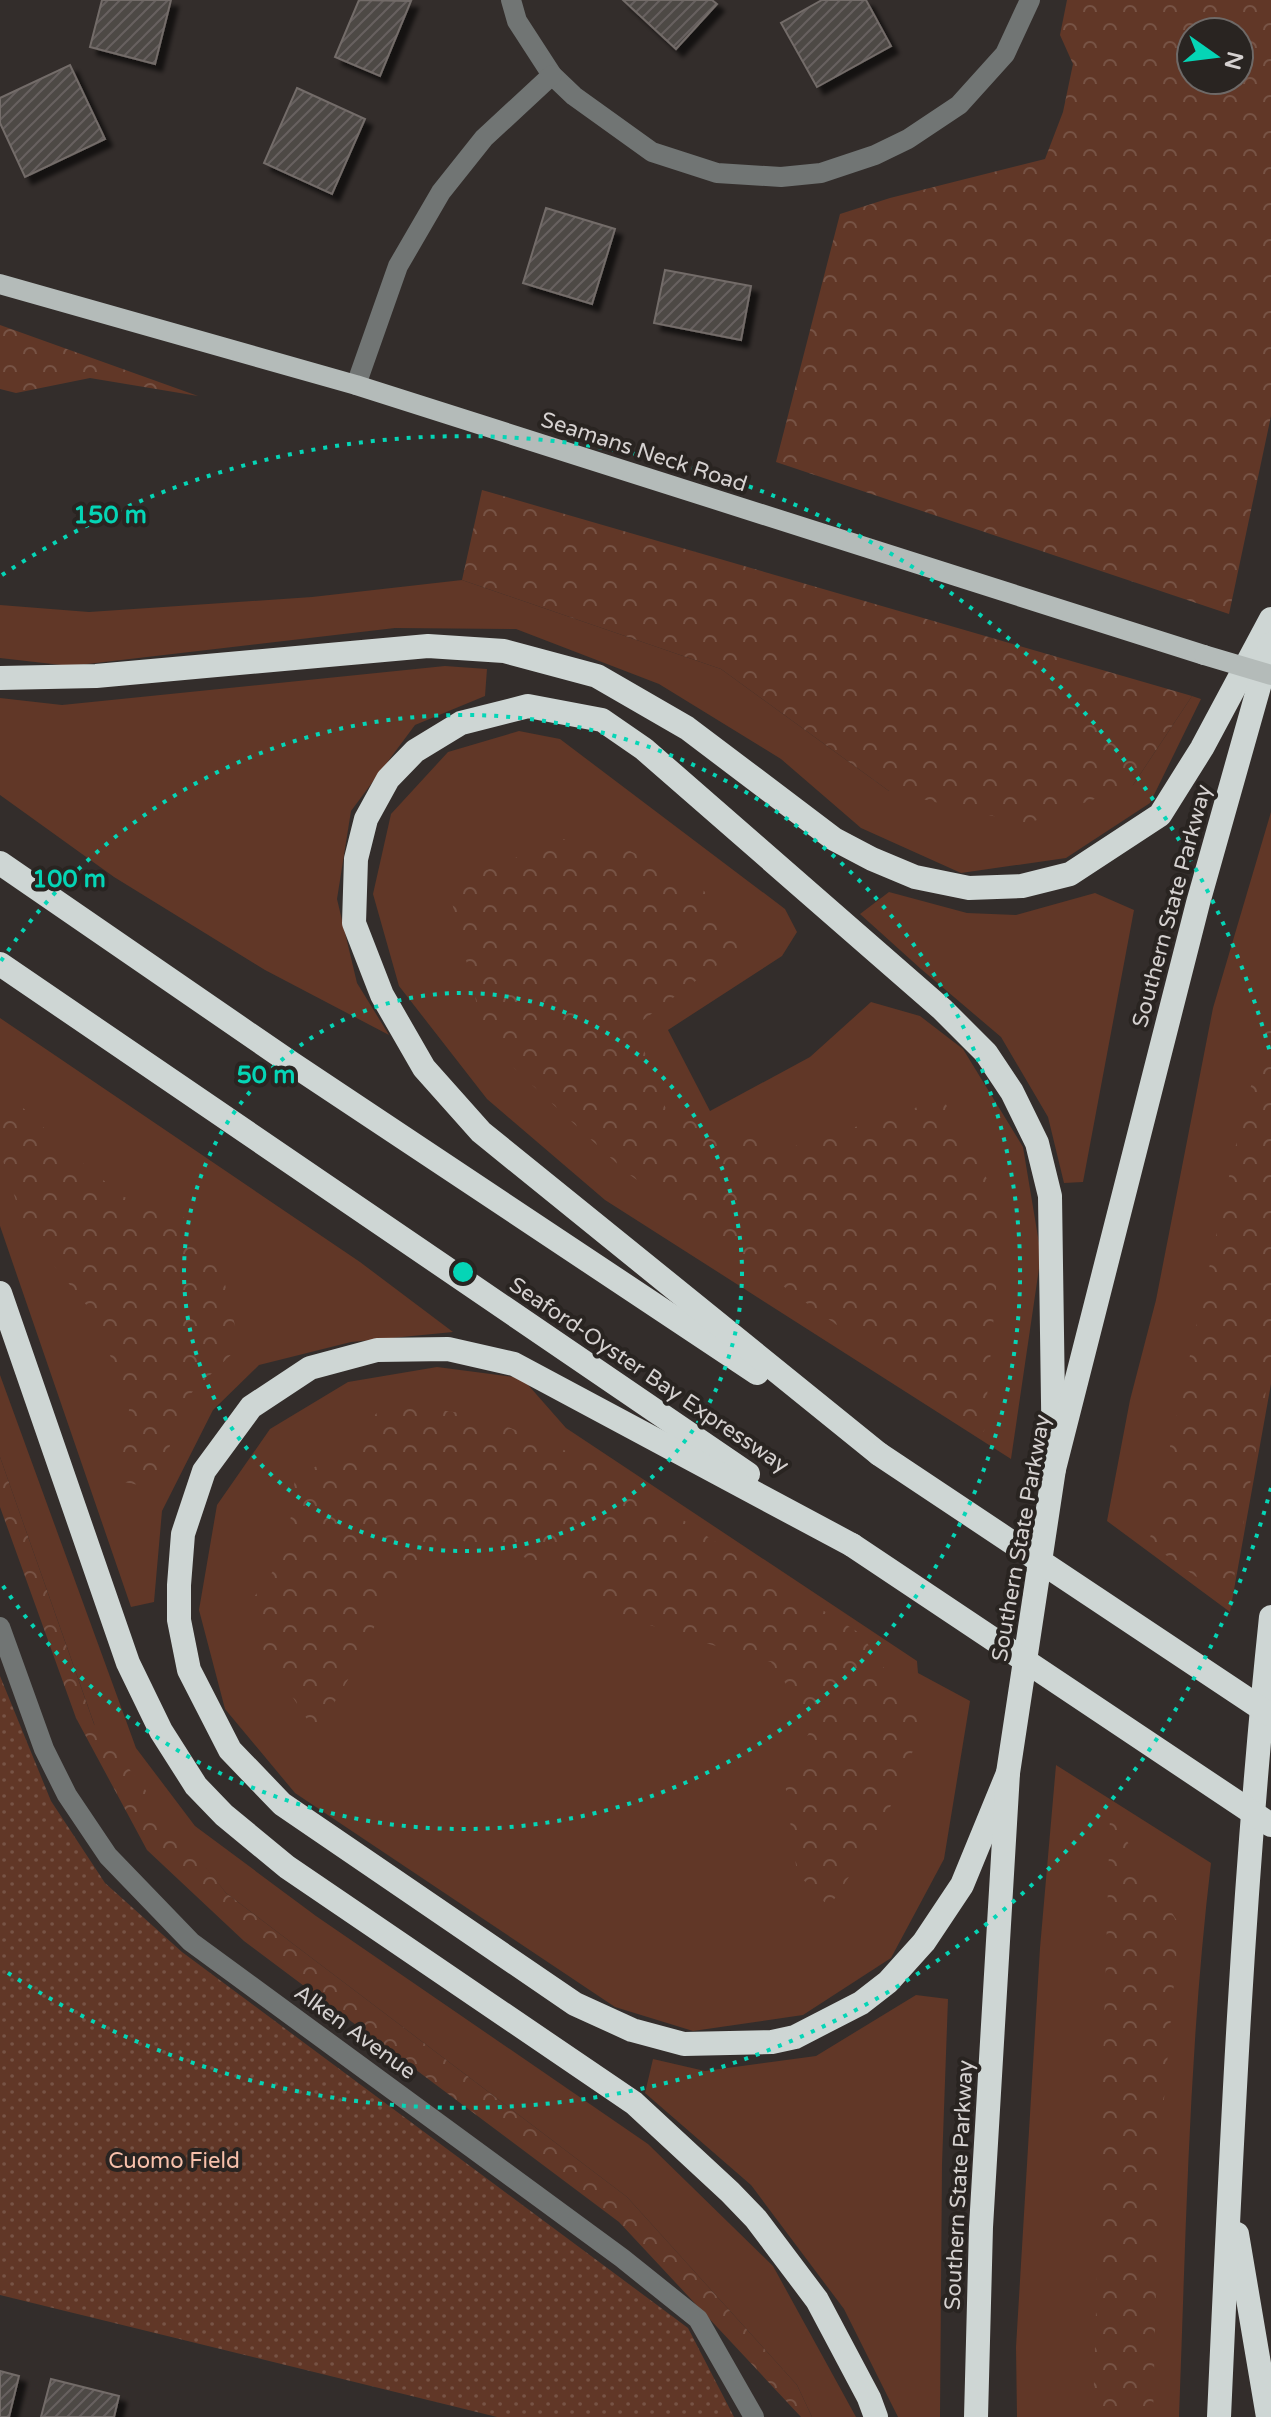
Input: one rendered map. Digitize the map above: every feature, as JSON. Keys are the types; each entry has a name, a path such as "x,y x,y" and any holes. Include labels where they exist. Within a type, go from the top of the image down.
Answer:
{"highway":[{"path":"0,678 96,676 428,646 504,651 597,676 687,728 834,839 872,859 915,877 969,888 1022,886 1070,874 1160,815 1202,748 1271,619"},
{"name":"Southern State Parkway","path":"976,2417 981,2227 1008,1773 1054,1469 1198,903 1271,644"},
{"path":"879,1454 481,1132 424,1068 382,995 354,923 356,859 366,819 388,779 415,751 461,723 528,706 602,720 644,749 680,780 942,1009 986,1053 1012,1092 1037,1143 1050,1196 1054,1469"},
{"path":"0,863 291,1063 1271,1715"},
{"name":"Seaford-Oyster Bay Expressway","path":"0,964 852,1545 1271,1825"},
{"path":"0,1293 128,1663 161,1731 196,1786 224,1815 287,1867 634,2103 656,2123 756,2219 817,2300 876,2417"},
{"path":"852,1545 514,1364 448,1349 377,1350 310,1368 251,1407 204,1471 183,1534 179,1620 189,1670 230,1750 282,1804 575,2004 632,2030 684,2044 772,2042 795,2037 861,2003 888,1982 924,1942 962,1885 1008,1773"},
{"path":"1219,2417 1229,2182 1256,1758 1271,1617"},
{"path":"1229,2182 1268,2417"}],"main road":[{"name":"Seamans Neck Road","path":"0,284 356,385 1271,675"}],"street":[{"path":"511,0 517,21 552,75 574,96 652,152 717,173 781,177 821,173 886,150 959,105 1005,54 1030,0"},
{"path":"356,385 398,266 441,192 484,138 552,75"},
{"name":"Alken Avenue","path":"0,1627 44,1749 67,1795 108,1856 191,1942 622,2258 698,2319 754,2417"}],"green space":[{"path":"1067,0 1271,0 1271,416 1229,614 776,462 840,214 890,198 1045,159 1063,112 1073,64 1060,35"},
{"path":"0,325 198,396 90,378 16,393 0,389"},
{"path":"482,490 1192,696 1133,785 1026,824 889,791 721,669 462,580"},
{"path":"462,580 721,669 889,791 1133,785 1192,696 1201,699 1150,803 1066,858 961,873 861,828 781,759 659,684 516,629 395,628 70,666 0,658 0,605 89,612 312,597"},
{"path":"445,666 487,669 485,696 415,725 351,811 337,899 357,983 389,1035 265,970 114,877 0,795 0,698 62,705"},
{"path":"519,731 560,739 785,909 797,932 782,956 668,1030 710,1111 810,1057 871,1002 920,1016 963,1049 1023,1147 1041,1255 1011,1459 605,1200 487,1099 399,986 373,894 391,814 448,752"},
{"path":"1271,812 1271,1384 1230,1612 1107,1521 1130,1400 1156,1300 1213,1008"},
{"path":"561,839 624,848 701,886 740,948 635,1026 666,1109 786,1149 943,1099 1003,1208 984,1432 626,1172 486,1042 448,886"},
{"path":"889,892 967,913 1016,915 1095,893 1134,910 1083,1182 1064,1183 1048,1117 1001,1037 860,914"},
{"path":"1271,1009 1271,1362 1230,1601 1149,1543 1237,1140"},
{"path":"0,1018 360,1262 453,1332 351,1342 259,1365 213,1410 162,1511 154,1602 131,1607 0,1226"},
{"path":"16,1101 69,1152 124,1197 183,1217 224,1280 240,1346 179,1405 158,1489 119,1481 130,1403 92,1312 26,1231 0,1152 0,1121"},
{"path":"437,1367 522,1378 566,1428 917,1661 918,1673 970,1701 944,1859 891,1958 803,2015 693,2031 615,2007 295,1793 225,1709 199,1610 217,1505 270,1429 348,1382"},
{"path":"0,1375 136,1748 195,1826 316,1916 648,2144 773,2266 856,2417 812,2417 797,2385 627,2197 226,1893 98,1735 0,1457"},
{"path":"385,1402 481,1416 605,1467 745,1562 861,1634 923,1726 882,1827 829,1907 797,1873 785,1783 813,1724 771,1662 607,1611 557,1566 441,1535 391,1591 355,1668 316,1733 264,1653 254,1597 287,1552 295,1477 347,1451"},
{"path":"0,1457 94,1724 226,1893 627,2197 797,2385 812,2417 801,2417 619,2222 244,1941 147,1850 76,1718 0,1507"},
{"name":"Cuomo Field","path":"0,1676 51,1801 105,1883 182,1952 688,2328 734,2417 497,2417 0,2295"},
{"path":"1056,1765 1211,1863 1193,2070 1179,2417 1017,2417 1016,2347 1040,1948"},
{"path":"1110,1814 1179,1924 1159,2158 1153,2417 1093,2417"},
{"path":"916,1995 948,1999 942,2164 940,2417 898,2417 844,2309 751,2185 645,2093 653,2059 705,2071 816,2056"}],"building":[{"path":"102,0 171,0 155,64 90,47"},
{"path":"359,0 411,1 380,76 335,57"},
{"path":"623,0 712,0 717,4 676,49"},
{"path":"822,0 866,0 891,46 817,87 781,23"},
{"path":"70,65 105,139 25,177 0,123 0,98"},
{"path":"297,88 365,119 332,194 264,163"},
{"path":"546,208 615,229 592,304 523,283"},
{"path":"665,270 751,286 741,340 654,323"},
{"path":"0,2371 19,2376 9,2417 0,2417"},
{"path":"51,2379 119,2396 114,2417 41,2417"}]}
